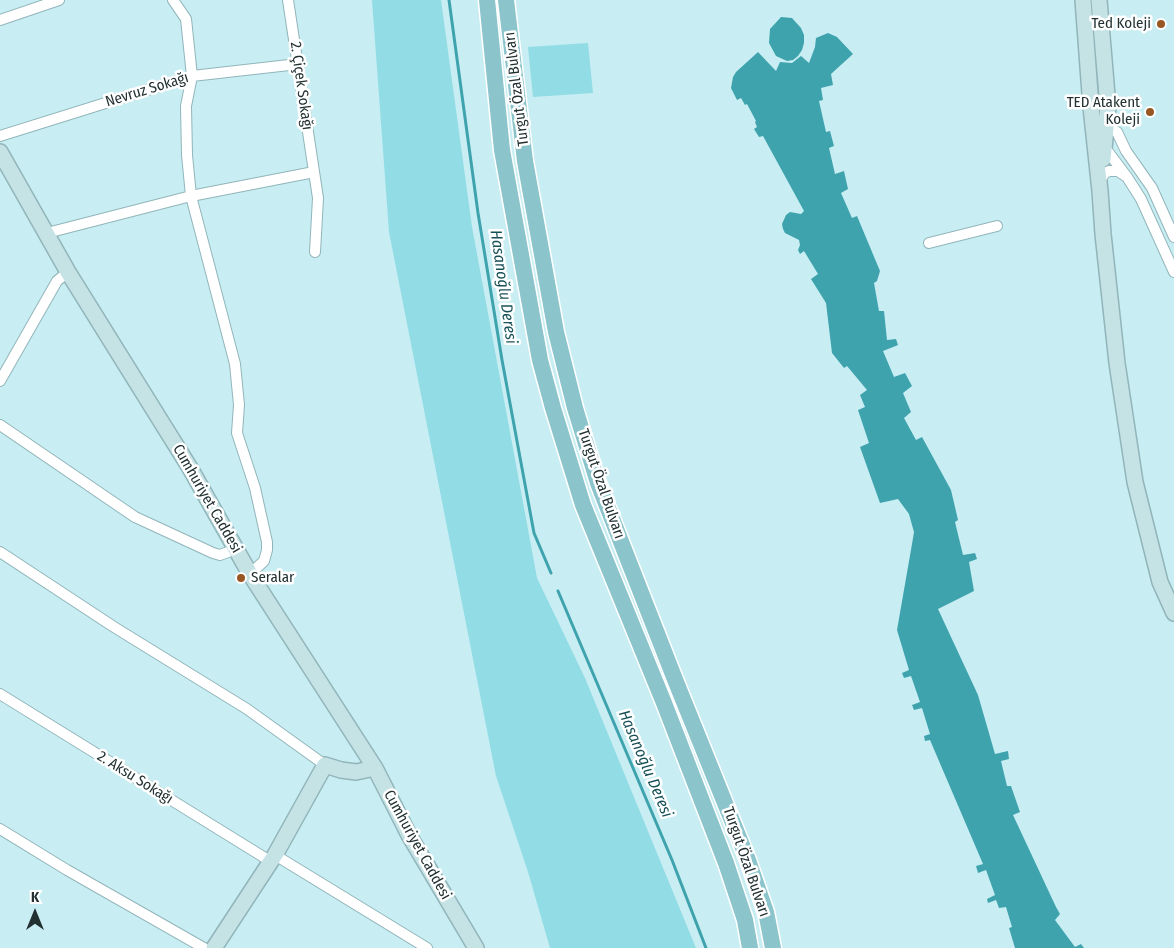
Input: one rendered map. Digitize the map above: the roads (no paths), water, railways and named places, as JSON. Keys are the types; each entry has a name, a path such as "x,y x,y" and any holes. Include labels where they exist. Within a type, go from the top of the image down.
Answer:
{"main road":[{"name":"Turgut Özal Bulvarı","path":"487,0 502,150 540,360 553,408 583,505 664,703 726,863 745,920 750,948"},
{"name":"Turgut Özal Bulvarı","path":"506,0 525,161 556,332 575,408 598,483 748,860 766,912 773,948"}],"street":[{"path":"0,20 47,2 59,0"},
{"path":"173,0 186,19 192,76 186,106 187,155 191,196 235,364 239,405 237,433 256,488 267,542 264,561 250,574"},
{"name":"2. Çiçek Sokağı","path":"288,0 318,198 315,252"},
{"path":"1083,0 1106,130 1101,185 1103,234 1117,363 1135,482 1160,582 1174,612"},
{"path":"1099,0 1108,107 1101,185"},
{"name":"Nevruz Sokağı","path":"0,136 192,76 298,64"},
{"path":"1106,130 1126,151 1152,188 1174,237"},
{"path":"1104,146 1141,199 1174,272"},
{"name":"Cumhuriyet Caddesi","path":"0,152 68,272 190,468 250,574 375,768 410,835 476,948"},
{"path":"1101,185 1105,173 1109,171 1118,171 1127,177"},
{"path":"46,233 191,196 314,172"},
{"path":"929,243 997,226"},
{"path":"0,381 57,281 68,272"},
{"path":"0,425 135,517 213,553 220,555 236,549"},
{"path":"0,552 114,627 248,709 325,765 356,772 375,768"},
{"name":"2. Aksu Sokağı","path":"0,694 272,858 426,948"},
{"path":"214,948 272,858 325,765"},
{"path":"0,829 67,870 204,948"}],"waterway":[{"name":"Hasanoğlu Deresi","path":"449,0 478,213 502,360 534,533 551,573"},
{"name":"Hasanoğlu Deresi","path":"558,591 672,860 706,948"}],"place":[{"name":"Ted Koleji","path":"1161,24"},
{"name":"TED Atakent Koleji","path":"1150,112"},
{"name":"Seralar","path":"241,578"}]}
